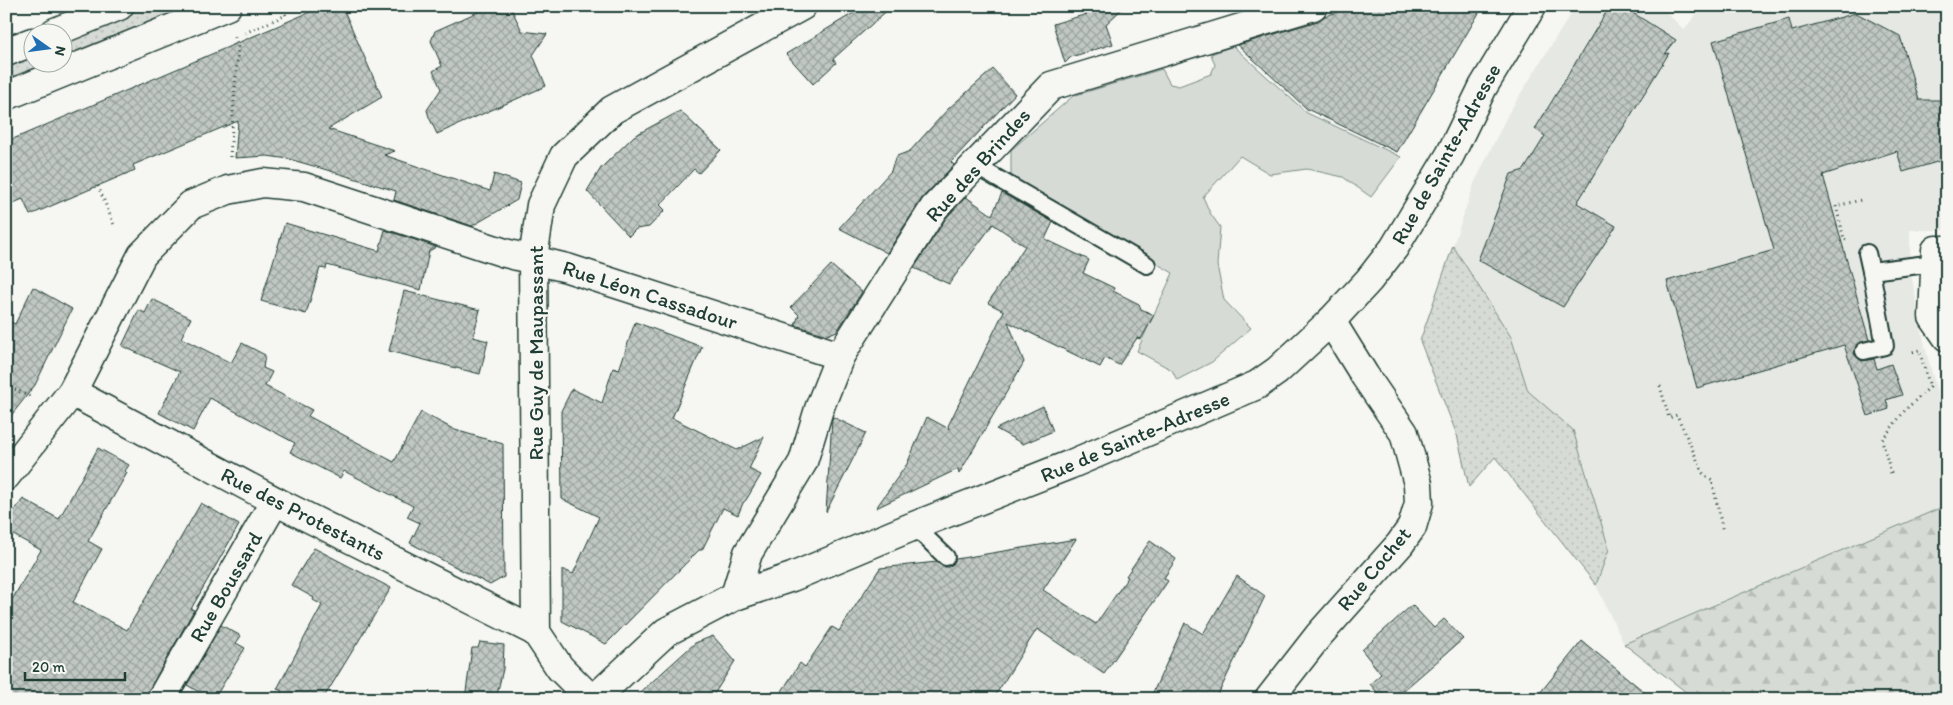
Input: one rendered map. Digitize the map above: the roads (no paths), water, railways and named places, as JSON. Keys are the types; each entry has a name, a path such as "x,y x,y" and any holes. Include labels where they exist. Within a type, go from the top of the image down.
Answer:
{"street":[{"path":"72,25 119,6"},
{"path":"6,96 227,6"},
{"name":"Rue Guy de Maupassant","path":"536,632 532,258 541,205 564,156 612,110 802,6"},
{"name":"Rue des Brindes","path":"735,596 748,553 803,462 819,409 840,356 934,208 1051,86 1313,6"},
{"name":"Rue de Sainte-Adresse","path":"592,699 666,632 735,596 792,577 914,526 1078,462 1257,385 1277,371 1331,321 1369,280 1394,248 1450,155 1482,87 1532,6"},
{"path":"6,52 22,46"},
{"name":"Rue Léon Cassadour","path":"6,476 72,392 142,255 191,205 228,190 263,183 304,187 505,253 567,268 840,356"},
{"path":"1941,256 1933,316 1947,337"},
{"name":"Rue Cochet","path":"1269,699 1319,634 1400,544 1412,527 1419,503 1418,484 1404,433 1365,376 1331,321"},
{"name":"Rue des Protestants","path":"72,392 275,501 536,632"},
{"name":"Rue Boussard","path":"161,699 275,501"},
{"path":"536,632 560,668 592,699"}],"lane":[{"path":"974,165 1147,265"},
{"path":"1864,351 1885,346 1867,253"},
{"path":"1871,271 1941,256"},
{"path":"914,526 946,557"}]}
